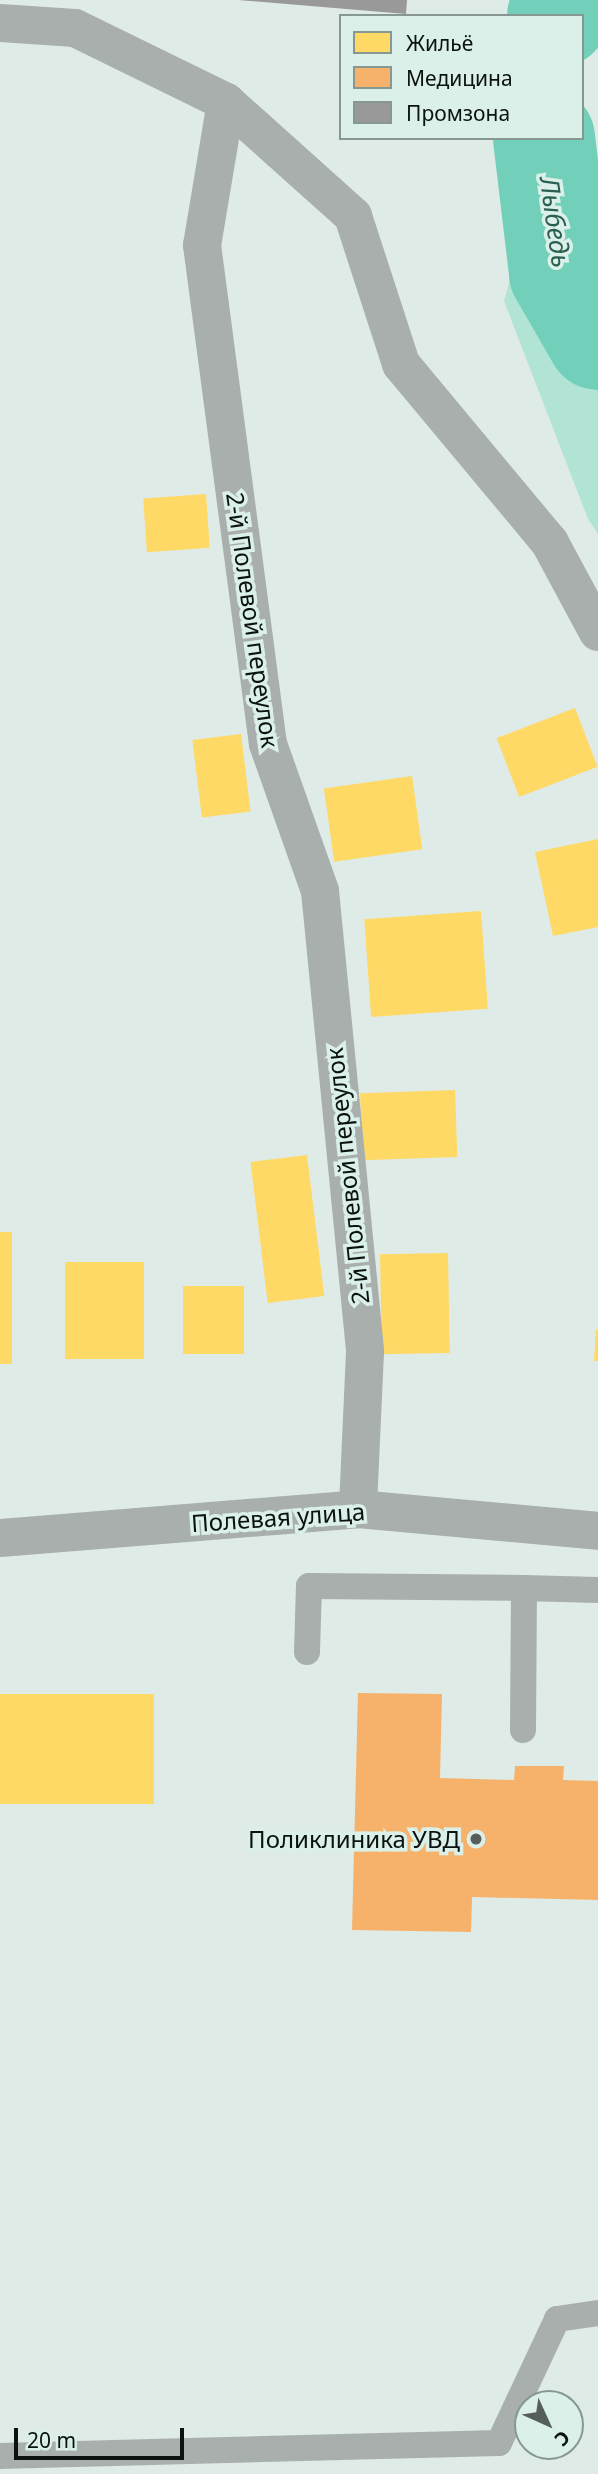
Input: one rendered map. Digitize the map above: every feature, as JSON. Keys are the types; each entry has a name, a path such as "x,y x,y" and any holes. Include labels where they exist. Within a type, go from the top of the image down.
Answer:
{"street":[{"path":"0,23 75,28 226,102 353,216 401,364 550,543 598,632"},
{"name":"2-й Полевой переулок","path":"226,102 202,245 268,744 320,891 365,1352 358,1509"},
{"name":"Полевая улица","path":"0,1538 358,1509 598,1531"}],"lane":[{"path":"307,1652 309,1586 598,1590"},
{"path":"523,1730 524,1588"},
{"path":"0,2456 499,2443 556,2319 598,2314"}],"green space":[{"path":"598,212 598,534 588,519 504,301 523,234"}],"building: Жильё":[{"path":"206,494 210,548 147,552 143,498"},
{"path":"575,708 598,767 519,797 497,738"},
{"path":"241,734 251,811 202,817 192,740"},
{"path":"412,776 422,849 334,862 324,788"},
{"path":"598,839 598,927 553,936 535,852"},
{"path":"481,911 488,1009 371,1017 364,919"},
{"path":"455,1090 457,1157 362,1160 360,1093"},
{"path":"307,1155 324,1296 268,1303 250,1162"},
{"path":"0,1232 12,1232 12,1364 0,1364"},
{"path":"448,1253 450,1353 382,1354 380,1254"},
{"path":"65,1262 144,1262 144,1359 65,1359"},
{"path":"183,1286 244,1286 244,1354 183,1354"},
{"path":"596,1329 598,1361 594,1361"},
{"path":"0,1694 154,1694 154,1804 0,1804"}],"building: Медицина":[{"name":"Поликлиника УВД","path":"358,1693 442,1694 440,1778 514,1780 515,1766 564,1766 563,1780 598,1781 598,1900 472,1897 471,1932 352,1930"}],"building: Промзона":[{"path":"238,0 407,0 406,14"}],"waterway":[{"name":"Лыбедь","path":"559,14 563,0"},
{"name":"Лыбедь","path":"544,140 560,273 598,339"}],"place":[{"name":"Поликлиника УВД","path":"476,1839"}]}
